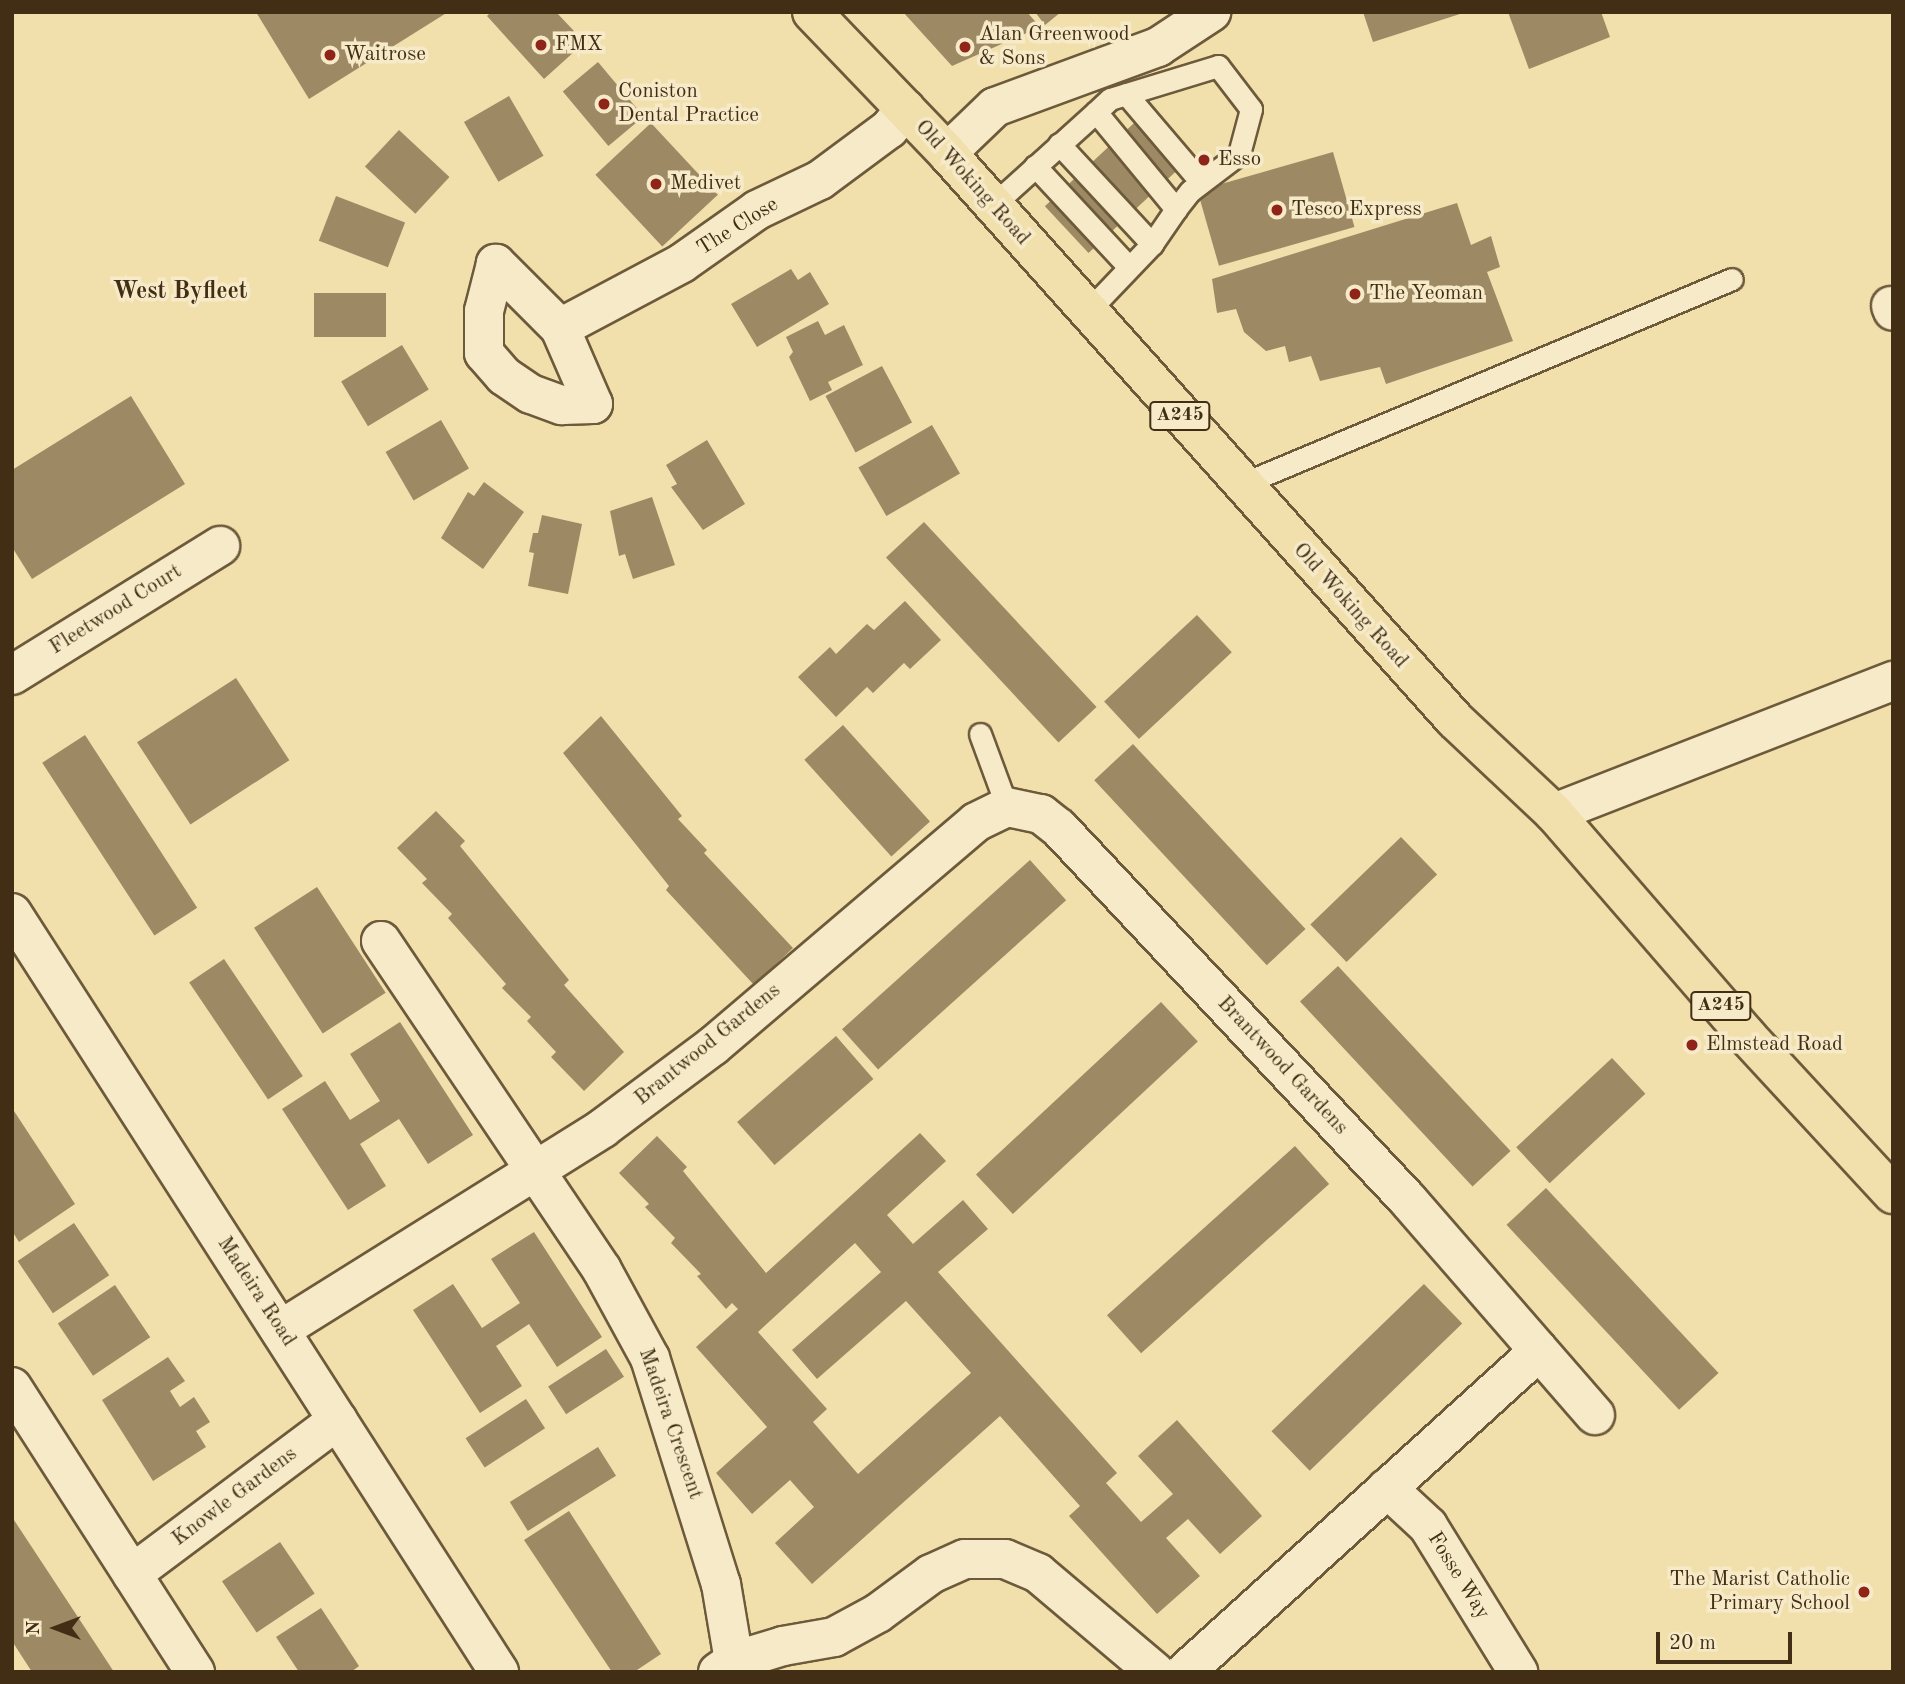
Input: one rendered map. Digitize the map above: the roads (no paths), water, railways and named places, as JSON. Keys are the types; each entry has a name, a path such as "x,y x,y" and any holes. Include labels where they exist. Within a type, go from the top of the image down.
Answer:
{"main road":[{"name":"Old Woking Road","path":"812,12 947,153 1240,485 1455,720 1553,813 1747,1036 1893,1194"}],"street":[{"path":"947,153 995,107 1158,47 1211,12"},
{"name":"The Close","path":"560,328 682,263 757,210 820,180 889,129 905,109"},
{"name":"Fleetwood Court","path":"12,675 220,546"},
{"path":"1553,813 1893,681"},
{"name":"Brantwood Gardens","path":"280,1330 603,1128 713,1046 976,822 1007,807 1041,814 1059,828 1408,1200 1595,1415"},
{"name":"Madeira Road","path":"12,913 499,1672"},
{"path":"381,941 535,1172"},
{"name":"Madeira Crescent","path":"535,1172 602,1270 650,1358 721,1584 726,1666"},
{"path":"1185,1672 1539,1351"},
{"path":"12,1387 195,1672"},
{"name":"Knowle Gardens","path":"132,1574 338,1420"},
{"name":"Fosse Way","path":"1387,1488 1427,1527 1518,1672"},
{"path":"726,1666 834,1637 878,1613 931,1574 965,1559 1005,1559 1038,1573 1155,1672"}],"lane":[{"path":"993,205 1110,99 1218,66 1251,108 1239,154 1201,182 1176,209 1152,244 1088,311"},
{"path":"1126,94 1201,182"},
{"path":"1096,112 1176,209"},
{"path":"1059,144 1152,244"},
{"path":"1035,166 1129,267"},
{"path":"1240,485 1732,279"},
{"path":"980,734 1007,807"}],"place":[{"name":"FMX","path":"541,45"},
{"name":"Alan Greenwood & Sons","path":"965,47"},
{"name":"Waitrose","path":"330,55"},
{"name":"Coniston Dental Practice","path":"604,104"},
{"name":"Esso","path":"1204,160"},
{"name":"Medivet","path":"656,184"},
{"name":"Tesco Express","path":"1277,210"},
{"name":"The Yeoman","path":"1355,294"},
{"name":"Elmstead Road","path":"1692,1045"},
{"name":"The Marist Catholic Primary School","path":"1864,1592"}],"district":[{"name":"West Byfleet","path":"180,293"}]}
